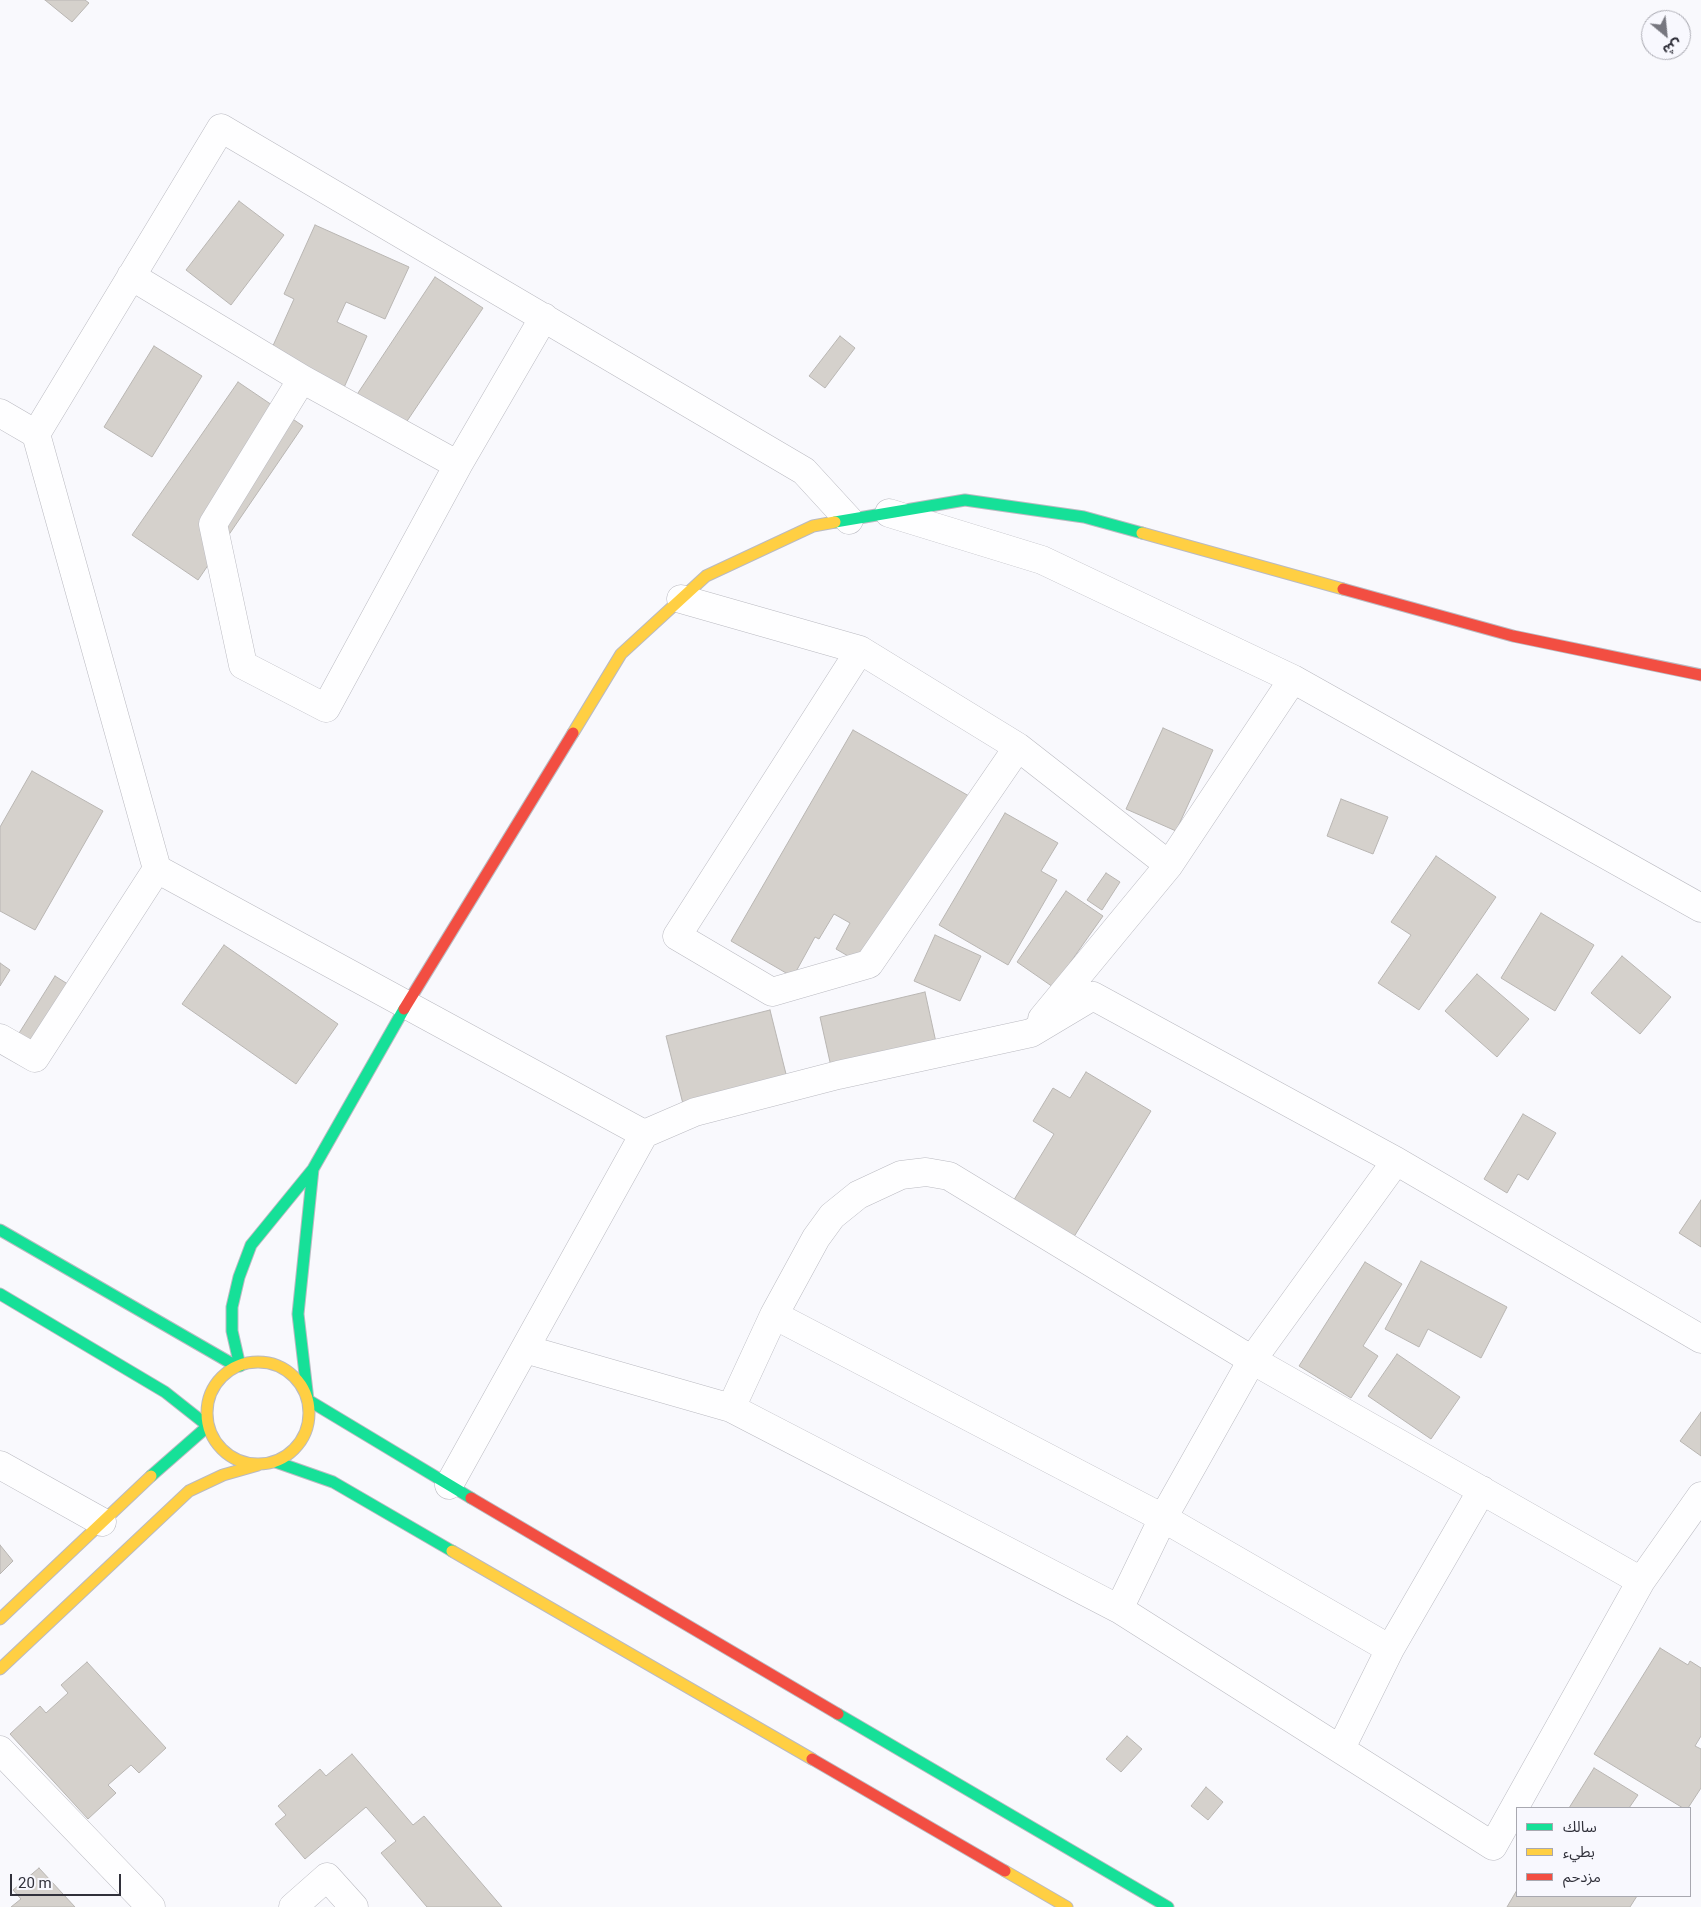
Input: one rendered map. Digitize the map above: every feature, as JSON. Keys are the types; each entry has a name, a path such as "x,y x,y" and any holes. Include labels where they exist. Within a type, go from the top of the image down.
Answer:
{"main road":[{"path":"238,1366 232,1331 232,1307 239,1277 251,1245 313,1169 407,1004 621,654 706,576 813,526 965,500 1084,516 1513,636 1701,675"},
{"path":"0,1669 188,1491 223,1475 276,1462 291,1453 305,1435 310,1417 298,1314 313,1169"},
{"path":"0,1230 238,1366"},
{"path":"0,1294 165,1392 208,1426"},
{"path":"258,1465 240,1462 225,1453 216,1442 208,1426 207,1409 211,1392 222,1377 238,1366 254,1362 272,1364 288,1371 300,1384 308,1400 449,1485 1168,1907"},
{"path":"0,1619 155,1472 208,1426"},
{"path":"276,1462 333,1482 1067,1907"}],"street":[{"path":"36,434 221,128 804,471 850,520"},
{"path":"131,276 302,379 458,465"},
{"path":"302,379 213,524 243,665 326,708 458,465 544,317"},
{"path":"0,413 36,434 157,869 644,1134"},
{"path":"889,513 1042,560 1293,679 1701,908"},
{"path":"681,599 860,650 1018,747 1169,865"},
{"path":"860,650 677,936 772,992 870,964 1018,747"},
{"path":"1030,1033 1169,865 1293,679"},
{"path":"0,1038 35,1058 157,869"},
{"path":"449,1485 644,1134 695,1112 838,1075 1030,1033 1093,996 1396,1161 1701,1339"},
{"path":"1119,1609 1163,1518 1252,1360 1396,1161"},
{"path":"731,1408 774,1315 816,1238 832,1216 858,1195 880,1183 901,1175 926,1172 949,1176 1252,1360 1641,1581"},
{"path":"774,1315 1163,1518 1390,1649"},
{"path":"525,1349 731,1408 1119,1609 1493,1846 1641,1581 1701,1496"},
{"path":"0,1465 102,1522"},
{"path":"1341,1748 1390,1649 1482,1490"},
{"path":"0,1750 151,1907"},
{"path":"293,1907 327,1877 354,1907"}],"building":[{"path":"45,0 85,0 89,3 72,22"},
{"path":"239,201 284,235 231,305 186,270"},
{"path":"315,225 409,267 385,319 346,302 337,322 367,336 342,392 267,359 294,299 284,294"},
{"path":"435,277 483,308 395,439 348,408"},
{"path":"840,336 855,348 825,388 809,376"},
{"path":"154,346 202,376 152,457 104,427"},
{"path":"238,382 303,426 198,580 132,535"},
{"path":"1163,728 1213,750 1176,831 1126,809"},
{"path":"853,730 976,800 877,973 836,949 850,923 834,914 819,939 815,937 793,977 731,941"},
{"path":"32,771 103,811 35,930 0,911 0,827"},
{"path":"1341,799 1388,817 1373,854 1327,836"},
{"path":"1005,813 1058,843 1041,871 1057,880 1008,965 939,925"},
{"path":"1436,856 1496,897 1419,1010 1378,983 1411,935 1391,922"},
{"path":"1106,873 1120,882 1102,910 1087,900"},
{"path":"1066,891 1103,916 1053,987 1017,962"},
{"path":"1541,913 1594,945 1555,1011 1501,978"},
{"path":"935,935 981,956 960,1001 914,981"},
{"path":"224,945 338,1024 296,1084 182,1004"},
{"path":"1622,956 1671,997 1640,1034 1591,993"},
{"path":"0,963 10,970 0,986"},
{"path":"1477,974 1529,1019 1497,1057 1445,1011"},
{"path":"55,976 85,995 46,1057 16,1038"},
{"path":"925,992 937,1047 832,1071 820,1017"},
{"path":"770,1010 789,1086 685,1112 666,1036"},
{"path":"1086,1072 1151,1111 1072,1240 1012,1203 1054,1134 1033,1121 1053,1088 1070,1098"},
{"path":"1523,1114 1556,1133 1528,1180 1518,1174 1507,1193 1484,1179"},
{"path":"1701,1200 1701,1247 1679,1233"},
{"path":"1421,1261 1507,1307 1481,1358 1428,1329 1419,1347 1385,1329"},
{"path":"1365,1262 1402,1284 1363,1346 1378,1356 1351,1398 1299,1366"},
{"path":"1397,1354 1460,1397 1431,1439 1368,1396"},
{"path":"1701,1412 1701,1456 1680,1441"},
{"path":"0,1545 13,1561 0,1574"},
{"path":"1660,1648 1688,1665 1690,1661 1701,1668 1701,1736 1695,1746 1701,1749 1701,1788 1689,1807 1681,1807 1594,1754"},
{"path":"87,1662 166,1748 139,1773 131,1765 108,1785 116,1793 88,1819 10,1734 40,1706 46,1713 68,1693 61,1685"},
{"path":"1127,1736 1142,1749 1121,1772 1106,1759"},
{"path":"352,1754 413,1825 424,1816 502,1907 427,1907 381,1853 396,1841 366,1807 305,1859 275,1824 286,1815 278,1806 320,1769 326,1776"},
{"path":"1594,1768 1638,1795 1630,1807 1570,1807"},
{"path":"1206,1787 1223,1802 1208,1820 1191,1806"},
{"path":"39,1868 75,1907 11,1907 21,1899 13,1890"},
{"path":"1516,1892 1516,1897 1636,1897 1630,1907 1507,1907"}],"traffic: fast":[{"path":"835,522 965,500 1084,517 1142,533"},
{"path":"240,1366 232,1331 232,1307 239,1277 251,1245 313,1169 404,1009"},
{"path":"313,1169 298,1314 308,1400 471,1498"},
{"path":"0,1230 236,1366"},
{"path":"0,1294 165,1392 208,1426 151,1476"},
{"path":"276,1462 333,1482 452,1551"},
{"path":"838,1714 1168,1907"}],"traffic: slow":[{"path":"573,733 621,654 706,576 813,526 835,522"},
{"path":"1142,533 1343,589"},
{"path":"258,1362 278,1366 294,1377 305,1393 309,1413 305,1433 294,1449 278,1460 258,1464 238,1460 222,1449 211,1433 207,1413 211,1393 222,1377 238,1366 258,1362"},
{"path":"0,1669 189,1491 223,1475 258,1465"},
{"path":"0,1619 151,1476"},
{"path":"452,1551 812,1759"},
{"path":"1005,1871 1067,1907"}],"traffic: jam":[{"path":"1343,589 1513,636 1701,675"},
{"path":"404,1009 573,733"},
{"path":"471,1498 838,1714"},
{"path":"812,1759 1005,1871"}]}
